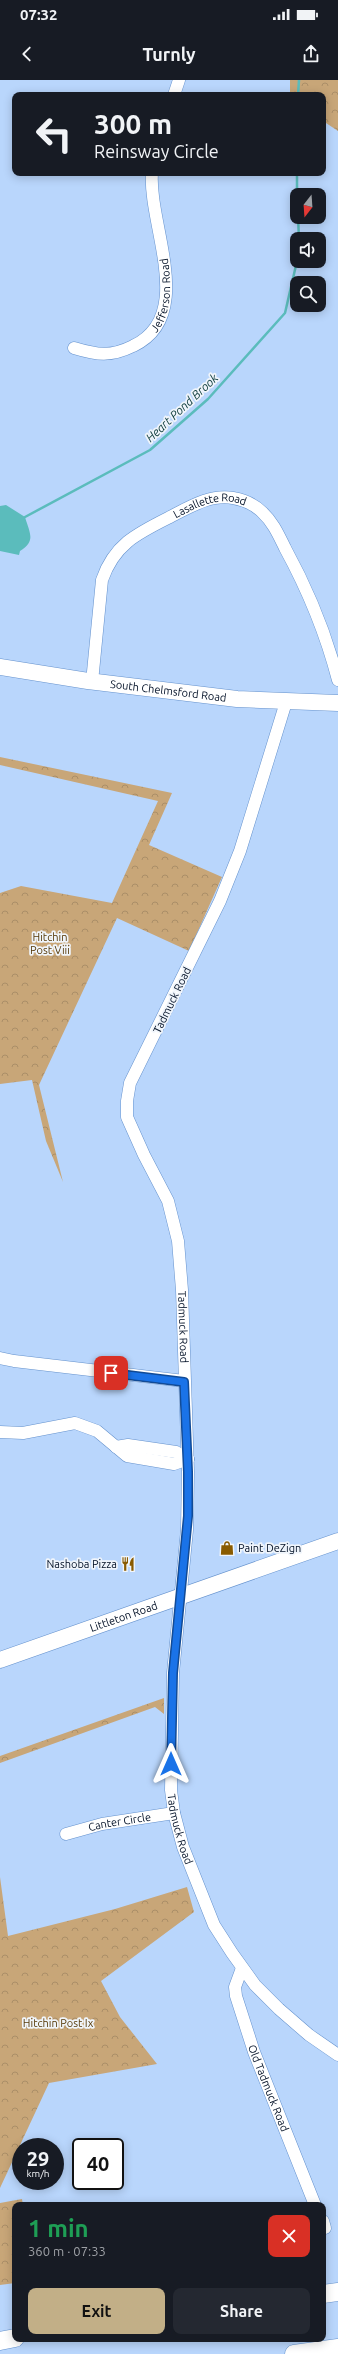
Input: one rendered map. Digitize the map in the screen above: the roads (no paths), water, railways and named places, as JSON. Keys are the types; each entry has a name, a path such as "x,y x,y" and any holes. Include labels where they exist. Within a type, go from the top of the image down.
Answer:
{"highway":[{"path":"326,2294 338,2292"},
{"path":"0,2340 12,2338"},
{"path":"294,2354 338,2348"}],"main road":[{"name":"South Chelmsford Road","path":"0,667 92,682 237,699 338,703"},
{"name":"Littleton Road","path":"0,1660 181,1598 338,1541"}],"street":[{"path":"175,92 179,80"},
{"name":"Jefferson Road","path":"74,348 101,355 126,349 149,335 164,312 167,286 152,194 152,176"},
{"name":"Lasallette Road","path":"92,682 102,580 107,566 114,555 122,546 154,525 190,507 218,498 233,498 249,503 262,512 273,526 302,581 332,659 338,680"},
{"name":"Tadmuck Road","path":"286,702 240,851 220,901 130,1083 127,1101 127,1117 168,1202 176,1234 182,1290 184,1382 188,1459 188,1516 175,1647 172,1700 171,1790 174,1813 183,1846 214,1925 242,1968 279,2009 309,2035 338,2055"},
{"path":"0,1358 184,1382"},
{"path":"0,1432 23,1433 75,1423 97,1431 123,1455 132,1458 174,1464 188,1459"},
{"name":"Canter Circle","path":"66,1834 102,1824 174,1813"},
{"name":"Old Tadmuck Road","path":"242,1968 235,1987 236,1996 254,2052 314,2202"}],"waterway":[{"name":"Heart Pond Brook","path":"298,92 299,80"},
{"name":"Heart Pond Brook","path":"297,176 297,188"},
{"name":"Heart Pond Brook","path":"298,224 299,232"},
{"name":"Heart Pond Brook","path":"25,517 150,450 208,399 285,313 295,268"}],"place":[{"name":"Paint DeZign","path":"227,1548"},
{"name":"Nashoba Pizza","path":"128,1564"}],"park label":[{"name":"Hitchin Post Viii","path":"50,943"},
{"name":"Hitchin Post Ix","path":"58,2023"}]}
